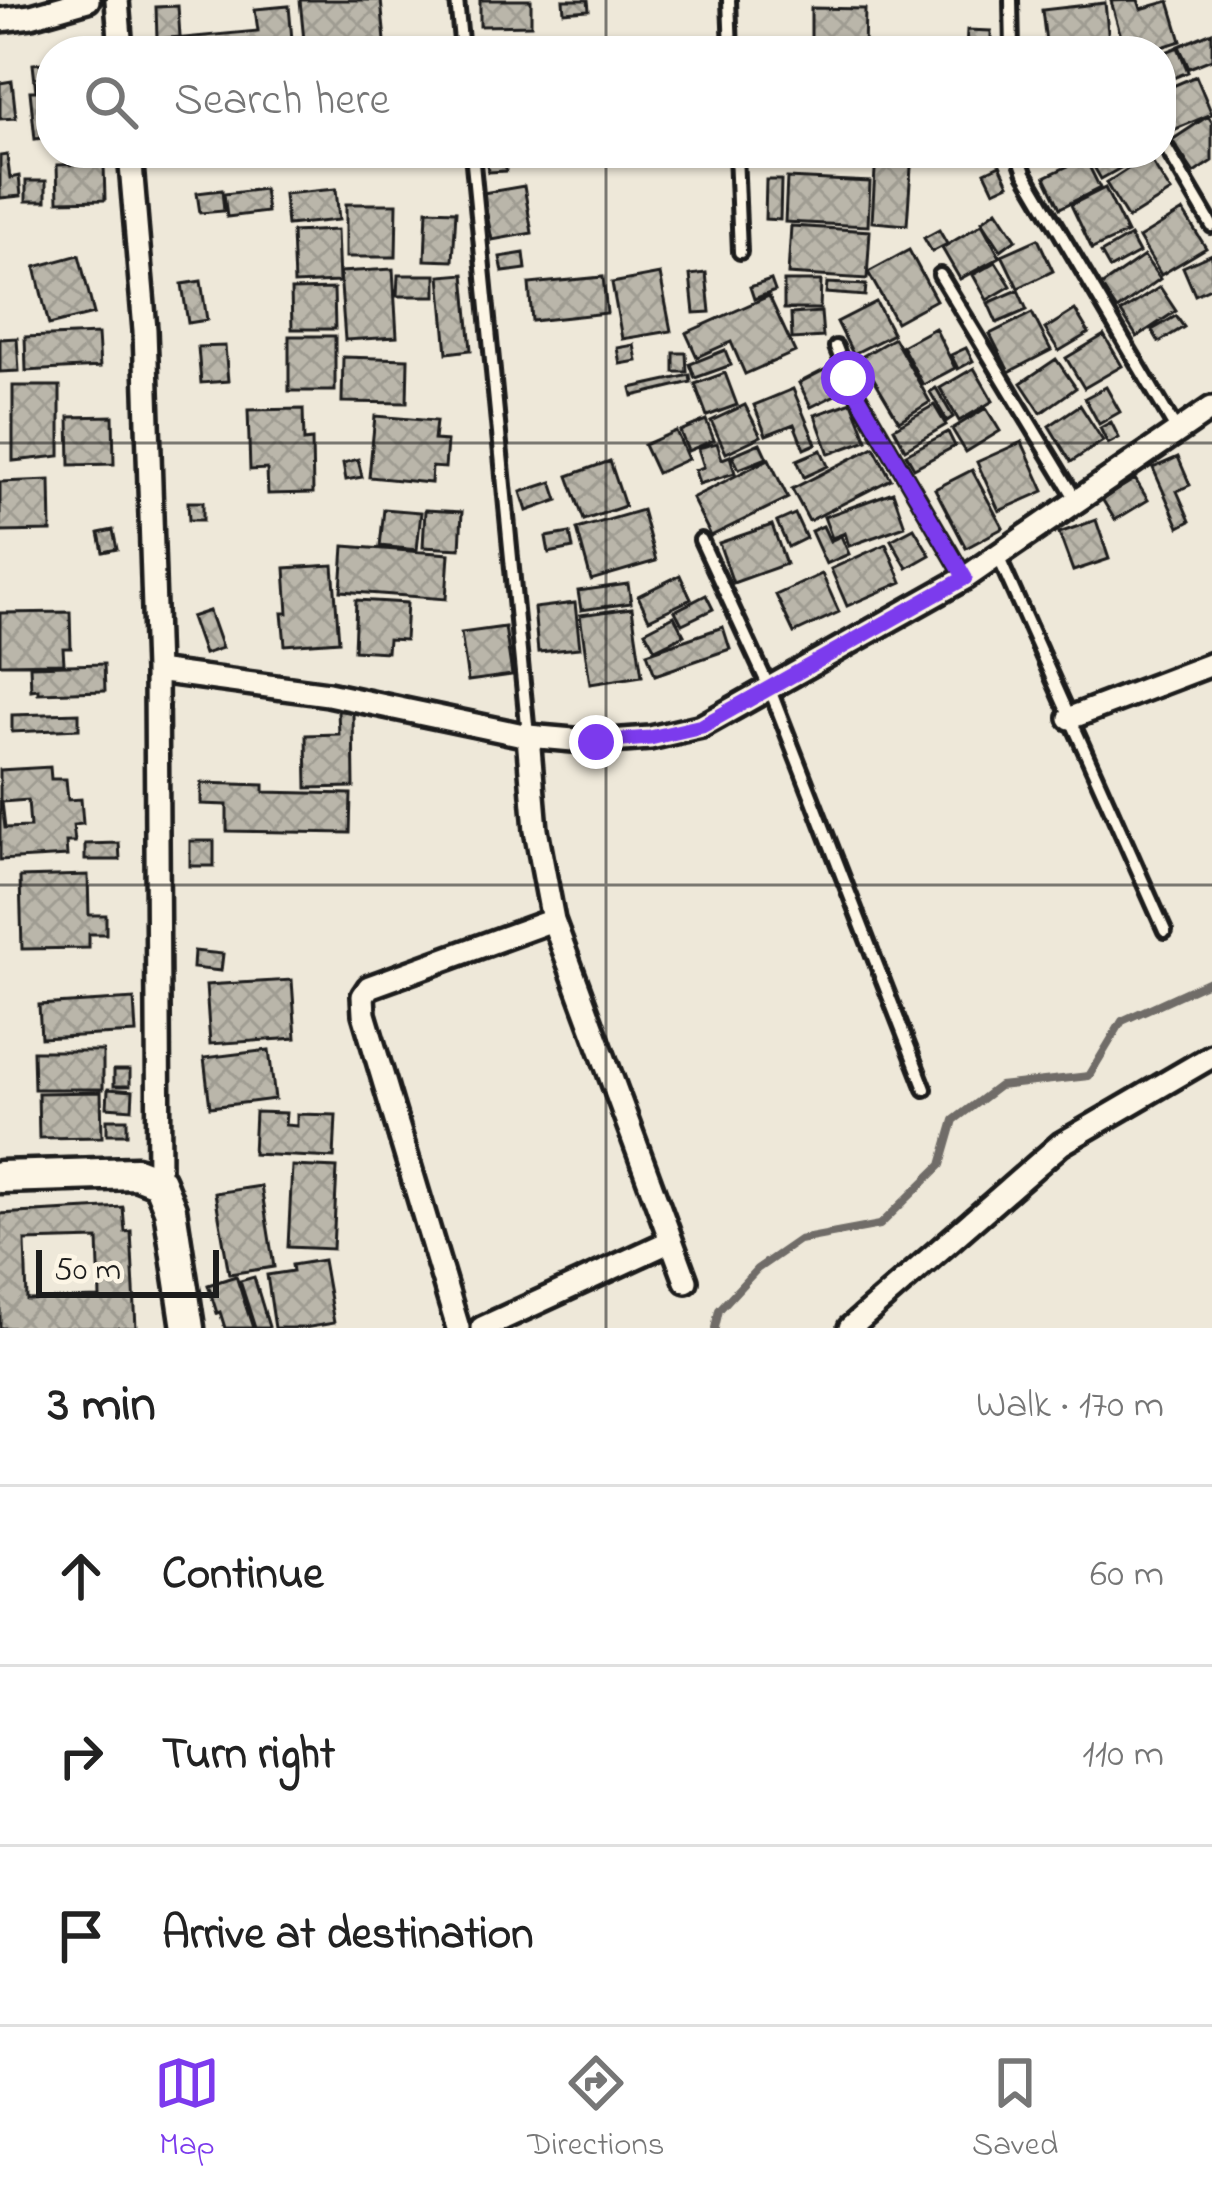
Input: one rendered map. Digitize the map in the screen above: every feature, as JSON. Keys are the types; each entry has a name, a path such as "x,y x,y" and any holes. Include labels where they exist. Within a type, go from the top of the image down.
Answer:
{"street":[{"path":"0,20 88,0"},
{"path":"117,0 120,36"},
{"path":"131,168 145,330 156,670 159,1182 170,1209 188,1328"},
{"path":"156,670 328,694 528,736 596,742 650,738 702,726 965,578 1212,408"},
{"path":"1070,718 1212,664"},
{"path":"528,736 536,830 553,920 686,1281"},
{"path":"458,1328 364,1014 364,996 369,987 553,920"},
{"path":"850,1328 1061,1144 1212,1056"},
{"path":"0,1177 136,1173 159,1182"},
{"path":"482,1328 671,1241"}],"lane":[{"path":"458,0 461,36"},
{"path":"729,0 730,36"},
{"path":"1011,0 1012,36"},
{"path":"1176,165 1212,226"},
{"path":"473,168 528,736"},
{"path":"737,168 740,252"},
{"path":"1024,168 1178,431"},
{"path":"940,275 1077,501"},
{"path":"836,347 848,378 965,578"},
{"path":"701,540 769,687 925,1090"},
{"path":"998,556 1165,931"}],"building":[{"path":"300,0 381,0 385,36 304,36"},
{"path":"480,0 531,0 531,25 480,26"},
{"path":"563,0 588,0 589,10 564,12"},
{"path":"1138,0 1141,9 1169,1 1181,41 1176,43 1176,36 1121,36 1111,1"},
{"path":"1105,3 1108,36 1045,36 1042,10"},
{"path":"178,6 180,36 157,36 156,7"},
{"path":"289,6 292,36 205,36 258,31 255,9"},
{"path":"811,8 865,9 864,36 811,36"},
{"path":"967,30 991,31 991,36 967,36"},
{"path":"1212,32 1212,59 1189,68 1179,46"},
{"path":"1176,48 1188,72 1176,77"},
{"path":"1196,76 1212,114 1176,129 1176,85"},
{"path":"12,81 16,118 0,119 0,83"},
{"path":"30,91 36,91 35,139"},
{"path":"1208,116 1212,161 1194,173 1176,146 1176,137"},
{"path":"7,155 10,178 19,176 21,196 0,198 0,156"},
{"path":"57,168 104,168 105,200 58,201"},
{"path":"875,168 911,168 907,225 872,222"},
{"path":"1001,168 1009,184 994,191 985,172"},
{"path":"1064,168 1090,168 1100,188 1060,208 1045,177"},
{"path":"1095,168 1120,168 1101,179"},
{"path":"1129,168 1156,168 1171,192 1128,219 1106,183"},
{"path":"787,178 870,182 868,226 785,222"},
{"path":"766,180 781,180 780,220 765,219"},
{"path":"26,181 46,181 46,201 26,201"},
{"path":"524,186 532,233 492,240 483,193"},
{"path":"1105,188 1127,233 1092,249 1071,205"},
{"path":"264,189 267,212 227,217 224,194"},
{"path":"336,189 339,220 287,225 284,194"},
{"path":"222,190 224,211 200,213 197,193"},
{"path":"346,204 397,204 396,257 346,257"},
{"path":"427,210 456,211 453,261 425,260"},
{"path":"997,210 1016,239 1001,250 982,221"},
{"path":"1183,211 1206,248 1161,275 1139,238"},
{"path":"982,224 1000,257 960,279 942,248"},
{"path":"791,226 870,231 867,279 788,274"},
{"path":"337,230 339,282 294,284 292,232"},
{"path":"939,230 947,244 932,252 924,238"},
{"path":"1130,236 1139,253 1110,269 1101,253"},
{"path":"1038,239 1053,271 1018,288 1002,255"},
{"path":"909,250 936,300 896,322 868,272"},
{"path":"524,253 526,269 503,272 500,257"},
{"path":"1212,254 1212,287 1195,295 1183,267"},
{"path":"79,255 94,314 49,325 35,267"},
{"path":"1144,256 1160,279 1117,310 1101,286"},
{"path":"996,262 1011,286 987,300 973,275"},
{"path":"393,269 397,337 345,340 340,272"},
{"path":"706,273 710,312 694,313 690,275"},
{"path":"464,274 471,350 447,353 440,276"},
{"path":"660,274 671,331 622,339 612,283"},
{"path":"398,275 436,275 436,296 397,296"},
{"path":"603,277 607,313 532,321 529,284"},
{"path":"771,280 775,291 754,299 750,287"},
{"path":"201,281 207,320 188,323 182,284"},
{"path":"784,281 821,281 820,309 784,309"},
{"path":"827,283 866,285 865,296 826,293"},
{"path":"1160,287 1176,311 1137,337 1121,312"},
{"path":"334,289 335,329 292,329 291,290"},
{"path":"1018,290 1027,310 997,323 988,303"},
{"path":"769,296 795,352 745,374 731,342 697,357 686,333"},
{"path":"876,302 893,334 853,354 837,322"},
{"path":"1075,310 1089,333 1059,351 1045,329"},
{"path":"821,312 823,337 792,339 791,314"},
{"path":"1032,313 1051,350 1009,372 990,334"},
{"path":"1176,316 1184,327 1159,342 1152,330"},
{"path":"935,328 955,368 923,385 902,346"},
{"path":"98,334 100,367 26,371 25,337"},
{"path":"1104,335 1122,366 1084,388 1066,358"},
{"path":"289,336 335,336 335,391 289,391"},
{"path":"17,338 19,371 0,372 0,339"},
{"path":"894,338 930,402 899,421 861,357"},
{"path":"634,345 637,361 620,364 617,348"},
{"path":"225,346 228,381 201,383 198,347"},
{"path":"966,348 973,361 958,369 951,355"},
{"path":"725,350 731,365 695,378 690,364"},
{"path":"674,353 686,353 687,372 674,372"},
{"path":"343,357 408,359 407,403 342,402"},
{"path":"1056,359 1076,388 1041,413 1021,383"},
{"path":"830,367 843,391 811,407 799,383"},
{"path":"974,368 993,401 959,421 940,388"},
{"path":"725,373 737,405 707,416 695,384"},
{"path":"690,375 691,382 633,396 631,388"},
{"path":"13,386 60,386 60,456 13,461"},
{"path":"1106,387 1120,412 1099,424 1085,398"},
{"path":"936,388 953,417 947,421 930,392"},
{"path":"793,389 816,444 804,449 794,424 766,435 754,405"},
{"path":"852,402 867,440 829,454 815,415"},
{"path":"745,405 761,436 726,453 711,421"},
{"path":"934,405 946,425 905,449 894,428"},
{"path":"1080,405 1103,441 1071,462 1049,426"},
{"path":"986,408 1000,431 966,452 952,429"},
{"path":"303,409 304,441 312,440 313,493 268,494 267,469 250,470 248,410"},
{"path":"113,416 114,464 70,465 69,417"},
{"path":"375,416 436,421 434,440 447,441 445,468 432,467 431,483 369,477"},
{"path":"706,420 714,440 688,451 680,431"},
{"path":"1111,422 1119,438 1108,444 1100,428"},
{"path":"676,431 688,459 657,473 644,445"},
{"path":"948,432 955,446 914,468 906,454"},
{"path":"1022,442 1044,491 999,511 977,462"},
{"path":"717,443 722,459 730,456 735,473 699,484 695,470 704,467 698,448"},
{"path":"760,443 767,458 739,469 732,455"},
{"path":"874,447 891,479 809,521 792,489"},
{"path":"821,450 828,466 804,477 797,460"},
{"path":"1178,457 1190,485 1177,491 1190,521 1179,527 1153,468"},
{"path":"358,459 362,477 346,480 343,463"},
{"path":"769,459 788,498 711,536 692,498"},
{"path":"610,461 625,506 584,520 568,476"},
{"path":"972,470 1003,528 966,548 935,489"},
{"path":"1135,479 1148,500 1115,520 1102,499"},
{"path":"50,480 51,531 0,532 0,482"},
{"path":"552,482 558,500 527,511 521,492"},
{"path":"893,492 905,526 849,546 845,533 832,538 824,517"},
{"path":"188,502 203,502 203,520 189,520"},
{"path":"384,509 421,512 417,550 380,546"},
{"path":"425,510 462,512 460,549 423,547"},
{"path":"642,510 656,561 591,580 577,529"},
{"path":"795,514 806,538 788,547 777,522"},
{"path":"1096,520 1109,559 1073,571 1059,533"},
{"path":"772,525 786,564 733,583 719,543"},
{"path":"823,526 830,541 841,536 849,554 826,564 811,531"},
{"path":"914,528 930,555 907,568 891,540"},
{"path":"113,530 117,549 103,552 99,533"},
{"path":"570,533 573,548 549,553 546,537"},
{"path":"886,544 902,582 847,606 831,569"},
{"path":"344,546 449,554 446,599 341,591"},
{"path":"333,565 339,641 285,645 285,568"},
{"path":"822,574 839,612 794,633 776,595"},
{"path":"680,575 691,599 649,619 638,596"},
{"path":"628,584 631,603 581,610 578,591"},
{"path":"706,595 713,609 682,624 675,611"},
{"path":"356,600 407,603 405,640 388,639 387,652 354,650"},
{"path":"575,603 580,648 538,652 534,608"},
{"path":"632,608 642,676 590,684 580,615"},
{"path":"209,611 222,648 204,654 191,617"},
{"path":"70,612 71,648 63,648 64,663 0,664 0,613"},
{"path":"674,616 684,635 655,649 645,631"},
{"path":"505,627 512,675 468,681 461,633"},
{"path":"723,627 730,649 655,675 647,653"},
{"path":"104,664 105,691 31,690 30,666"},
{"path":"338,711 353,711 354,787 307,788 306,735 339,734"},
{"path":"79,713 79,729 12,732 12,715"},
{"path":"50,767 51,779 66,779 68,800 81,799 83,824 73,825 75,842 66,842 67,856 0,860 0,770","holes":["28,800 30,827 5,828 2,802"]},
{"path":"201,783 264,785 264,792 351,794 350,833 227,831 227,805 201,804"},
{"path":"190,841 214,841 214,866 190,866"},
{"path":"119,843 120,860 85,860 85,844"},
{"path":"88,875 89,915 106,915 106,934 89,934 89,948 22,949 20,877"},
{"path":"194,951 223,954 221,971 193,968"},
{"path":"292,980 296,1038 210,1044 206,985"},
{"path":"134,999 136,1033 41,1038 39,1005"},
{"path":"269,1050 275,1099 210,1107 204,1058"},
{"path":"33,1051 103,1051 103,1089 34,1089"},
{"path":"114,1070 130,1070 130,1086 114,1086"},
{"path":"108,1089 133,1091 132,1109 107,1107"},
{"path":"101,1092 102,1137 39,1138 38,1093"},
{"path":"255,1112 286,1113 285,1125 297,1126 297,1114 336,1115 334,1158 253,1154"},
{"path":"107,1119 127,1119 127,1134 107,1134"},
{"path":"292,1166 337,1168 333,1249 288,1247"},
{"path":"261,1186 274,1267 229,1274 215,1193"},
{"path":"123,1207 125,1232 131,1231 136,1328 0,1328 0,1214","holes":["98,1239 100,1298 27,1300 25,1241"]},
{"path":"323,1260 334,1323 275,1328 267,1275"},
{"path":"236,1276 253,1328 225,1328 217,1313 208,1285"},
{"path":"254,1277 267,1328 255,1328 240,1281"}],"waterway":[{"path":"715,1328 719,1310 757,1269 799,1240 880,1225 941,1165 954,1120 999,1086 1089,1076 1122,1021 1212,980"}],"route":[{"path":"596,742 650,738 702,726 965,578 848,378"}]}
